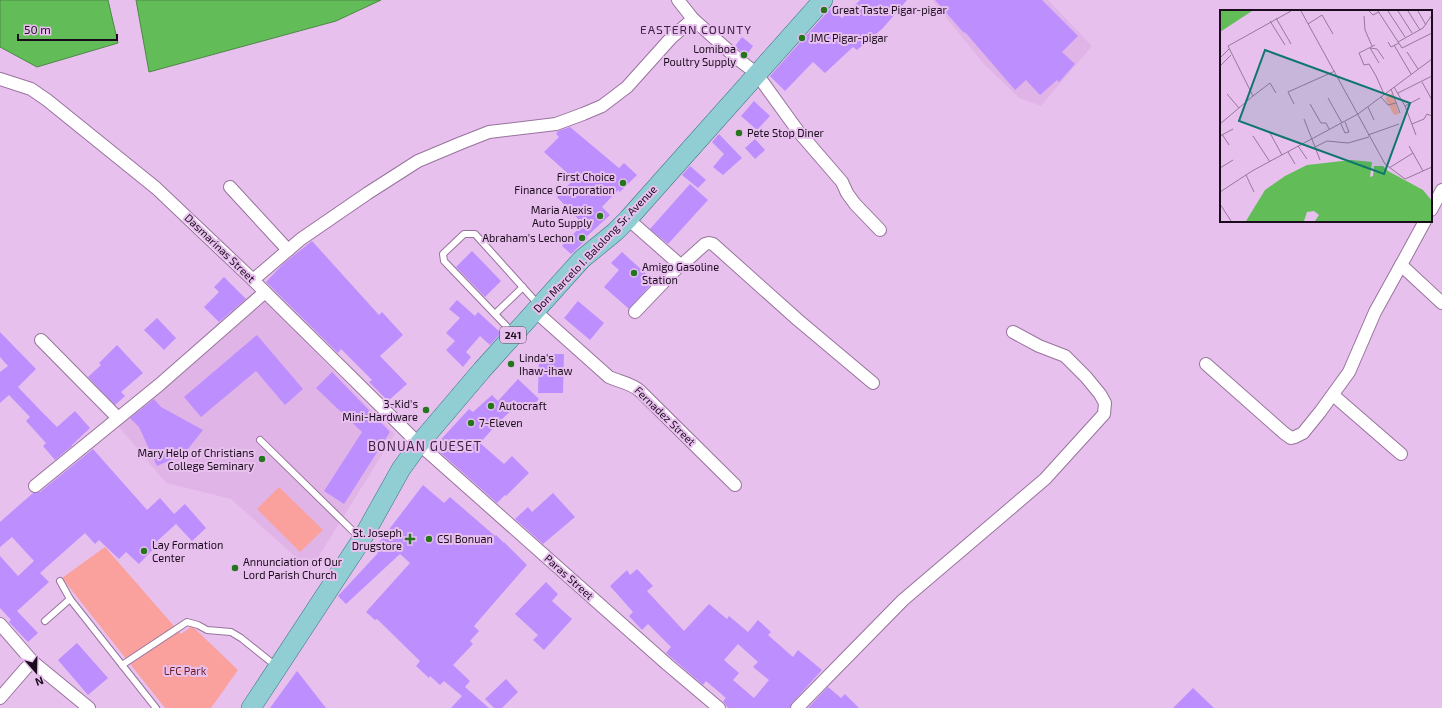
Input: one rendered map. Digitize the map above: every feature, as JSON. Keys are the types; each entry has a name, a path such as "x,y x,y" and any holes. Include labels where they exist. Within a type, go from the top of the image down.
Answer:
{"main road":[{"name":"Don Marcelo I. Balolong Sr. Avenue","path":"257,705 278,667 362,539 401,469 420,444 537,308 582,259 615,232 628,219 822,0"}],"street":[{"path":"678,0 693,19 756,73 798,131 842,182 847,193 855,204 880,230"},
{"path":"253,280 301,239 418,161 489,132 556,124 602,106 627,87 671,38 693,19"},
{"name":"Dasmarinas Street","path":"0,79 31,89 47,100 156,188 253,280 420,444"},
{"path":"230,187 288,250"},
{"path":"1432,208 1442,190"},
{"path":"628,219 681,264"},
{"path":"1206,364 1291,438 1303,432 1333,395 1349,372 1375,312 1424,222"},
{"path":"635,312 681,264 695,254 705,244 713,244 798,320 873,383"},
{"path":"1401,265 1442,303"},
{"path":"35,486 159,385 265,292"},
{"name":"Fernadez Street","path":"537,308 609,377 630,384 640,391 735,485"},
{"path":"797,708 903,600 1045,479 1104,414 1105,403 1100,394 1086,377 1065,356 1039,346 1013,332"},
{"path":"41,340 118,418"},
{"path":"1333,395 1401,454"},
{"name":"Paras Street","path":"420,444 719,708"},
{"path":"0,624 32,662 89,708"},
{"path":"0,698 32,662"}],"lane":[{"path":"514,334 444,261 442,257 443,254 464,234 475,234 523,287 537,308"},
{"path":"495,314 523,287"},
{"path":"260,440 362,539"},
{"path":"60,581 70,599 156,708"},
{"path":"45,621 70,599"},
{"path":"122,665 187,622 198,625 207,630 231,632 250,644 278,667"}],"shaded area":[{"path":"0,0 108,0 118,43 37,67 0,47"},
{"path":"136,0 381,0 336,21 149,72"},
{"path":"932,0 1048,0 1092,46 1041,106 1019,98 983,63"},
{"name":"Mary Help of Christians College Seminary","path":"264,300 395,434 310,570 231,499 166,483 118,426"}],"green space":[{"path":"279,487 323,530 300,552 257,509"},
{"name":"LFC Park","path":"105,547 181,634 192,626 238,670 211,708 165,708 62,578"}],"building":[{"path":"860,0 907,0 883,28 857,50 853,47 825,73 813,62 785,91 770,76 831,8 842,18"},
{"path":"935,0 1042,0 1078,36 1062,52 1075,64 1059,82 1057,80 1040,95 1026,80 1015,90"},
{"path":"742,37 753,46 746,56 735,46"},
{"path":"754,101 770,116 757,130 741,116"},
{"path":"570,127 619,168 624,163 637,175 620,192 618,190 602,207 610,215 586,237 588,238 571,254 562,246 583,224 557,197 574,179 544,152 559,137 556,134 558,131"},
{"path":"719,134 742,158 723,175 713,167 724,154 712,142"},
{"path":"755,139 765,150 755,159 745,148"},
{"path":"690,166 706,180 698,188 682,175"},
{"path":"690,184 708,200 668,244 650,229"},
{"path":"312,241 379,315 382,312 403,335 380,356 407,384 388,401 369,382 372,380 341,349 338,353 266,282 283,264"},
{"path":"472,251 501,281 485,297 456,267"},
{"path":"622,252 654,281 629,309 604,287 619,270 611,263"},
{"path":"224,277 246,299 219,322 204,307 219,292 214,287"},
{"path":"457,300 475,316 478,312 501,333 490,345 480,336 466,352 471,357 463,367 446,350 455,341 446,333 460,318 449,309"},
{"path":"578,301 604,323 590,340 564,318"},
{"path":"157,318 176,338 164,350 144,330"},
{"path":"0,332 36,369 18,387 57,427 75,411 90,428 55,460 43,446 46,443 26,421 30,417 9,395 0,403 0,372 8,366 0,357"},
{"path":"257,335 303,389 285,405 256,371 201,417 184,397"},
{"path":"117,345 143,373 121,392 125,396 115,405 88,377 101,365 99,363"},
{"path":"539,354 564,354 563,393 538,393"},
{"path":"332,372 390,432 344,504 324,491 362,432 316,388"},
{"path":"518,379 539,399 529,410 520,402 480,443 504,464 512,456 529,473 497,503 434,447 469,409 473,412 492,395 498,401"},
{"path":"154,399 161,407 203,430 184,454 157,466 139,427 130,418"},
{"path":"93,449 147,510 160,498 174,514 185,504 206,528 192,541 176,524 155,543 157,545 139,564 126,552 119,559 99,540 95,544 85,533 40,573 49,582 17,611 38,633 28,642 9,622 11,620 0,608 0,556 18,576 34,561 12,537 0,547 0,522 33,493 40,492"},
{"path":"423,485 444,503 450,497 504,542 527,565 474,626 479,631 470,641 473,644 453,665 470,681 465,687 489,708 451,708 462,696 444,681 440,685 430,676 429,678 416,666 420,661 377,619 375,620 366,612 410,563 400,554 346,604 338,596 378,553 374,549"},
{"path":"553,493 575,517 543,544 515,519 528,507 532,512"},
{"path":"637,569 653,586 647,591 684,631 709,604 727,619 729,616 748,632 758,620 771,632 768,635 793,657 798,650 822,670 792,703 790,708 728,708 723,701 726,698 706,681 703,685 666,653 671,647 648,624 642,630 629,616 633,612 610,586 627,570 630,575","holes":["738,644 758,662 753,667 769,680 754,698 733,680 739,673 724,660"]},
{"path":"546,582 558,594 552,601 572,619 544,650 533,640 538,635 515,614"},
{"path":"77,643 108,678 88,695 58,660"},
{"path":"297,671 326,708 270,708"},
{"path":"506,679 518,692 502,708 494,708 485,699"},
{"path":"828,687 841,698 845,694 859,708 808,708"},
{"path":"1193,688 1214,708 1173,708"}],"place":[{"name":"Great Taste Pigar-pigar","path":"824,10"},
{"name":"JMC Pigar-pigar","path":"802,38"},
{"name":"Lomiboa Poultry Supply","path":"744,55"},
{"name":"Pete Stop Diner","path":"739,133"},
{"name":"First Choice Finance Corporation","path":"623,183"},
{"name":"Maria Alexis Auto Supply","path":"600,216"},
{"name":"Abraham's Lechon","path":"582,238"},
{"name":"Amigo Gasoline Station","path":"634,273"},
{"name":"Linda's Ihaw-ihaw","path":"511,364"},
{"name":"Autocraft","path":"491,406"},
{"name":"3-Kid's Mini-Hardware","path":"426,410"},
{"name":"7-Eleven","path":"471,423"},
{"name":"Mary Help of Christians College Seminary","path":"262,459"},
{"name":"St. Joseph Drugstore","path":"410,539"},
{"name":"CSI Bonuan","path":"429,539"},
{"name":"Lay Formation Center","path":"144,551"},
{"name":"Annunciation of Our Lord Parish Church","path":"235,568"}],"district":[{"name":"EASTERN COUNTY","path":"696,30"},
{"name":"BONUAN GUESET","path":"425,446"}]}
